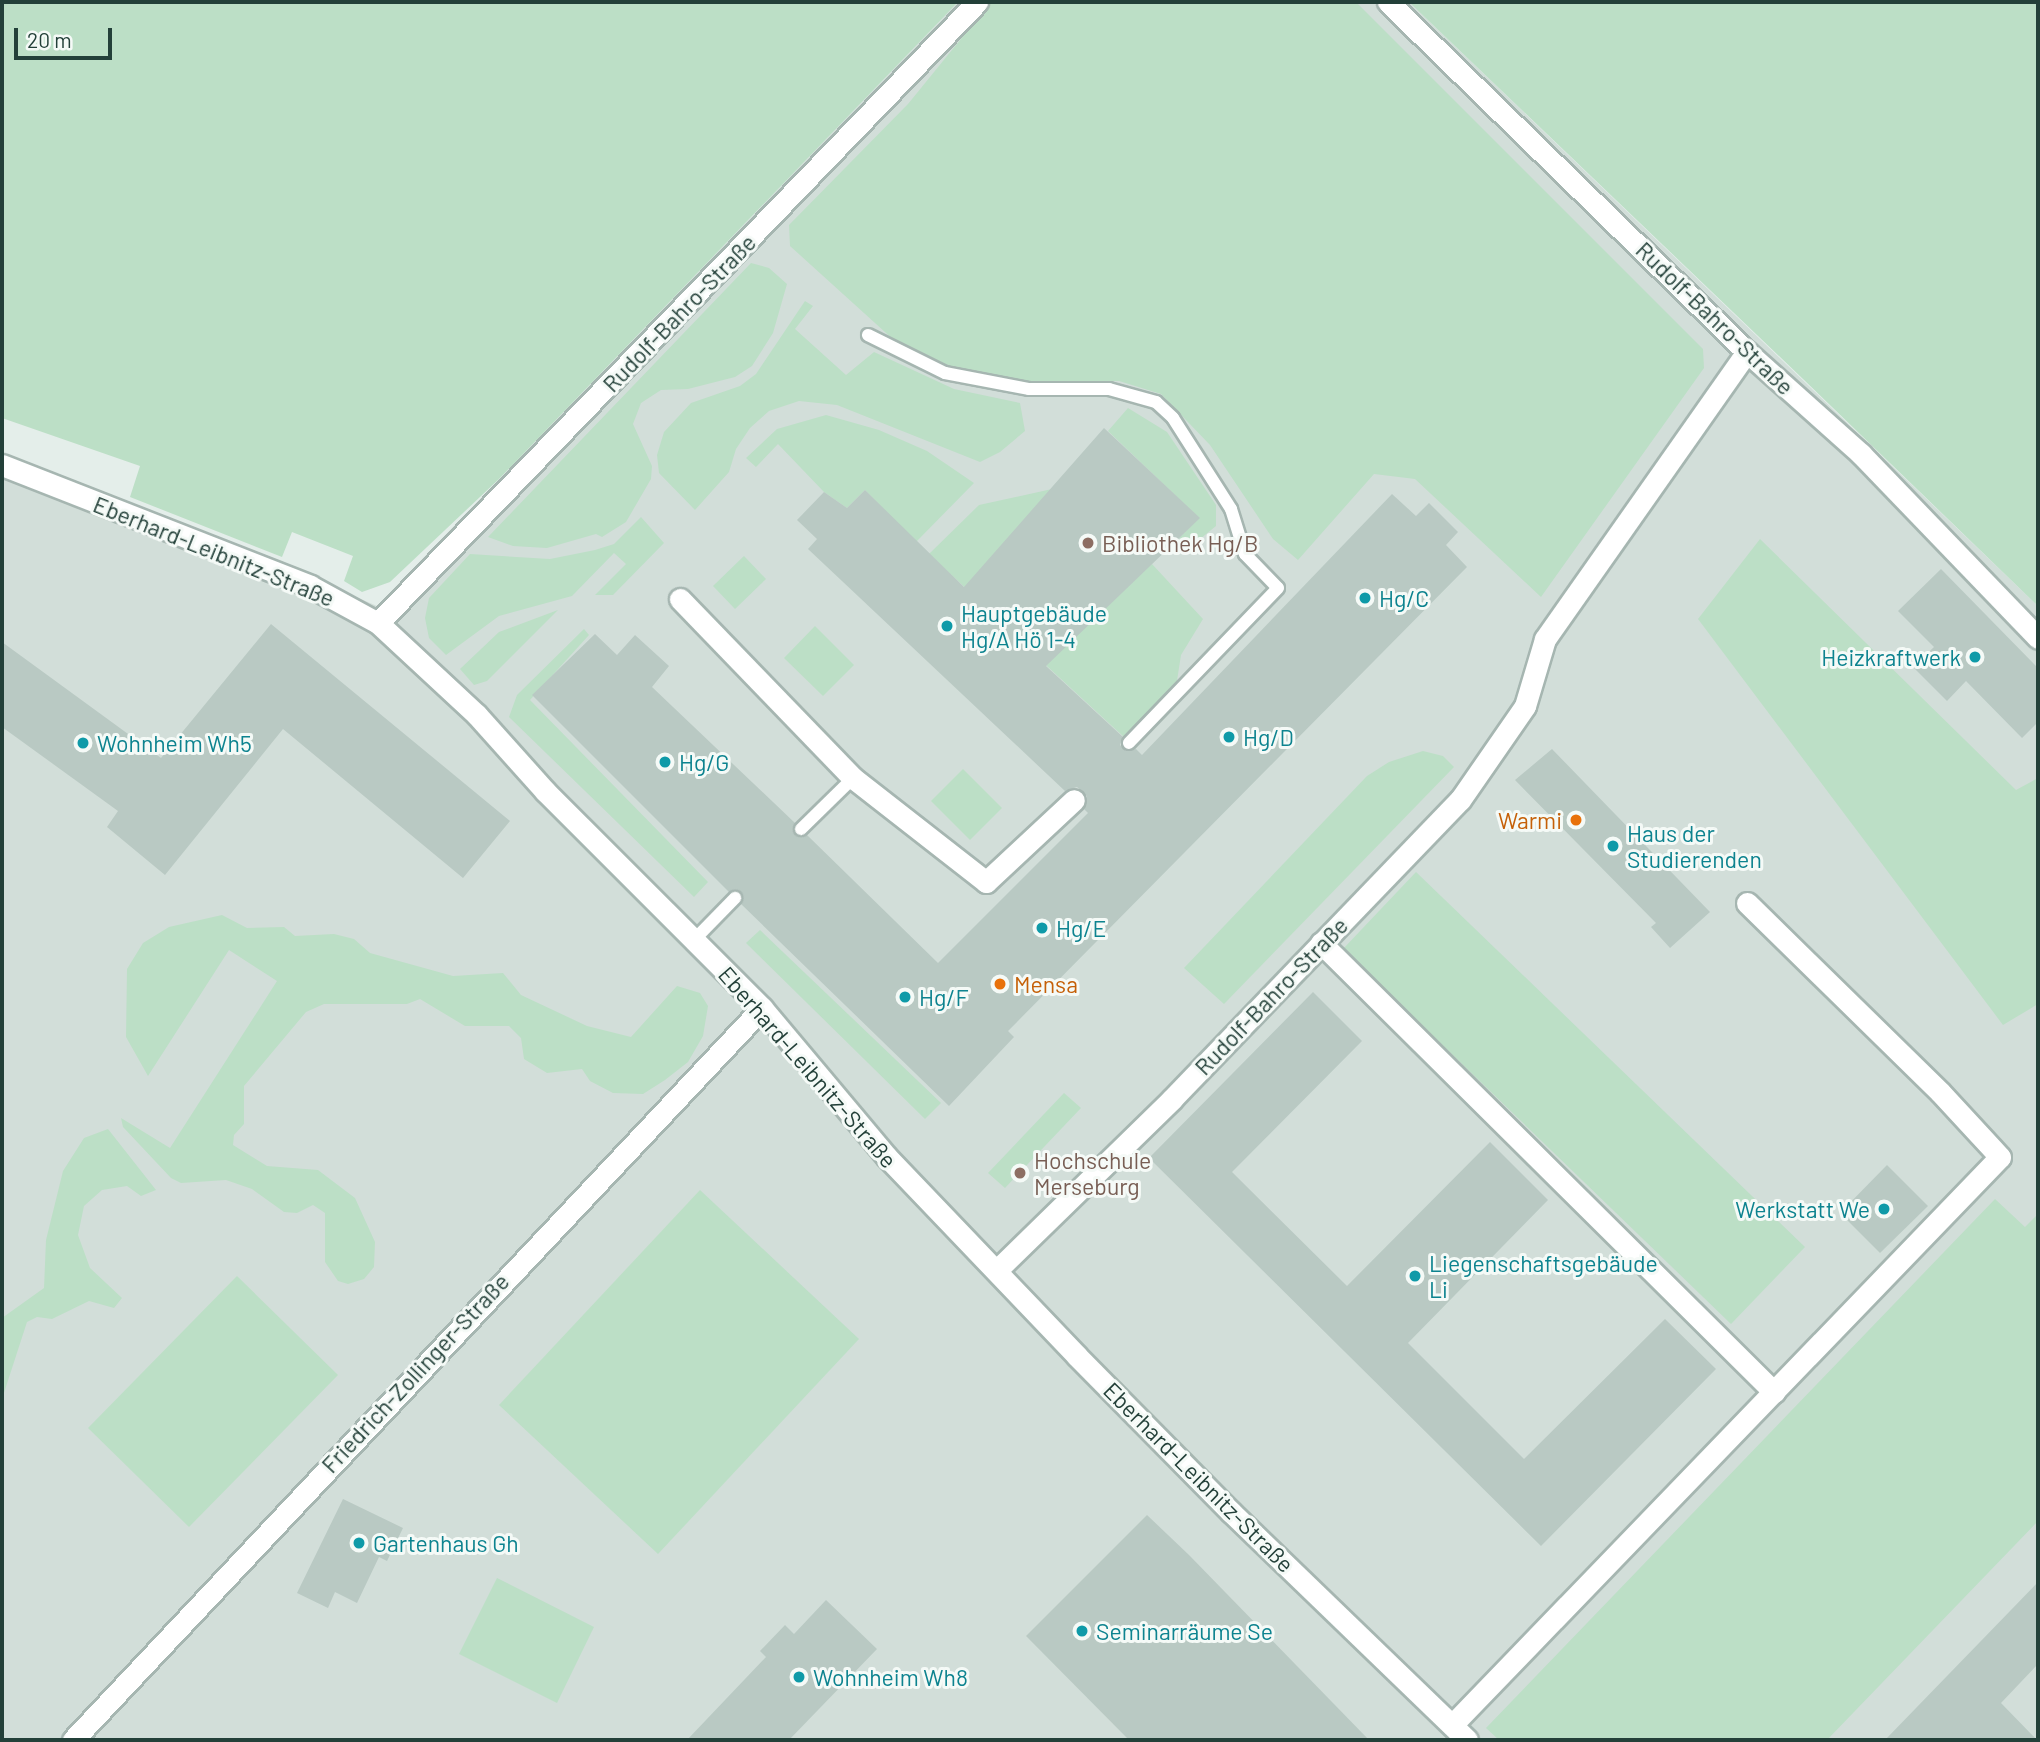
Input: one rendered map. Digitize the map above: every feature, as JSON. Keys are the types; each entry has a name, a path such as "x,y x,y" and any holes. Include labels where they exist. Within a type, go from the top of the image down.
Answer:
{"street":[{"name":"Rudolf-Bahro-Straße","path":"378,623 977,2"},
{"name":"Rudolf-Bahro-Straße","path":"1388,2 1747,352 1861,454 2038,638"},
{"name":"Rudolf-Bahro-Straße","path":"998,1270 1460,800 1525,706 1545,639 1747,352"},
{"name":"Eberhard-Leibnitz-Straße","path":"2,465 310,586 378,623 477,715 545,791 762,1008 886,1156 1231,1512 1460,1733"},
{"path":"680,599 853,778 986,881 1074,800"},
{"path":"1460,1733 1774,1392 2000,1157 1940,1092 1747,903"},
{"path":"1321,943 1774,1392"},
{"name":"Friedrich-Zollinger-Straße","path":"72,1740 762,1008"}],"lane":[{"path":"868,335 945,373 1029,389 1122,391 1156,402 1173,418 1224,498 1245,554 1278,588 1129,743"},
{"path":"801,829 853,778"},
{"path":"694,940 734,898"}],"shaded area":[{"name":"Hochschule Merseburg","path":"958,2 1409,2 2038,606 2038,1740 2,1740 2,475 300,573 377,606"}],"green space":[{"path":"2,2 958,2 499,479 390,582 362,592 344,581 353,556 292,532 282,557 130,497 140,466 2,418"},
{"path":"991,2 1356,2 1703,349 1704,368 1541,597 1415,479 1374,474 1298,560 1273,539 1210,445 1161,394 1119,381 1010,381 950,368 896,342 790,246 789,225 908,104"},
{"path":"1409,2 2038,2 2038,606 1803,379"},
{"path":"751,263 769,268 787,284 773,333 752,366 735,377 688,389 661,390 641,403 633,424 652,466 651,479 626,522 602,537 596,534 547,548 513,546 488,537"},
{"path":"805,301 813,306 795,329 846,375 874,352 954,389 1020,403 1025,431 1000,452 980,462 837,405 799,401 769,411 750,428 736,449 729,472 695,510 659,473 657,455 664,432 691,403 740,386 756,374"},
{"path":"1128,408 1167,432 1216,505 1216,526 1189,548 1179,538 1199,518 1108,431"},
{"path":"826,415 879,430 927,451 974,483 916,542 865,490 847,508 824,492 778,444 756,467 746,458 777,429"},
{"path":"1052,489 973,595 929,554 979,505"},
{"path":"641,517 664,543 613,595 595,595 626,564 614,553 572,596 499,616 446,655 429,638 425,618 429,598 470,554 550,559 595,550 614,544"},
{"path":"1760,539 2016,790 2038,778 2038,1004 2003,1025 1698,619"},
{"path":"744,556 766,579 735,609 713,586"},
{"path":"1152,564 1203,619 1181,655 1176,687 1125,738 1036,656"},
{"path":"558,610 487,681 474,685 460,669 499,632"},
{"path":"815,626 854,665 823,696 784,658"},
{"path":"584,629 589,635 530,700 708,882 694,897 509,717 517,695"},
{"path":"1423,751 1443,756 1454,767 1224,1004 1184,968 1367,776 1389,762"},
{"path":"963,769 1002,808 970,840 931,801"},
{"path":"1416,872 1805,1247 1731,1324 1343,949"},
{"path":"222,915 247,928 284,927 295,936 334,934 354,939 370,953 453,976 503,973 521,995 587,1026 631,1037 677,986 700,993 708,1006 703,1036 688,1062 643,1094 613,1093 590,1081 582,1069 547,1073 524,1059 521,1038 509,1026 465,1026 420,999 407,1004 324,1004 306,1012 244,1086 244,1124 234,1135 233,1145 267,1166 318,1170 355,1198 375,1242 374,1267 364,1279 348,1284 338,1281 325,1262 325,1213 313,1205 297,1213 284,1212 252,1189 226,1180 181,1183 171,1178 123,1127 121,1118 170,1148 277,981 229,950 148,1076 126,1037 127,969 143,943 169,927"},
{"path":"760,930 941,1103 925,1119 746,943"},
{"path":"1064,1093 1081,1108 1005,1188 988,1173"},
{"path":"108,1129 156,1190 141,1196 127,1186 102,1190 84,1206 78,1235 90,1268 122,1298 114,1308 89,1301 52,1319 37,1317 27,1322 2,1399 2,1318 44,1288 46,1240 63,1171 84,1138"},
{"path":"700,1190 859,1339 658,1554 499,1405"},
{"path":"1995,1199 2025,1227 2038,1214 2038,1521 1827,1740 1499,1740 1486,1728"},
{"path":"237,1276 338,1375 189,1527 88,1428"},
{"path":"497,1578 594,1627 557,1703 459,1654"}],"building":[{"path":"1104,428 1200,518 1046,666 1123,737 1120,745 1126,751 1136,749 1142,755 1392,494 1416,516 1429,503 1458,532 1446,545 1467,567 1008,1031 1014,1037 949,1106 741,904 742,892 729,892 532,695 595,634 617,655 635,635 669,666 652,687 795,823 795,836 807,835 938,963 1088,813 1084,809 1087,796 1077,787 1065,791 808,549 817,539 797,520 824,492 847,508 865,490 964,587"},
{"name":"Heizkraftwerk","path":"1941,569 2038,668 2038,722 2022,738 1966,681 1947,701 1913,667 1934,647 1898,611"},
{"name":"Wohnheim Wh5","path":"271,624 510,821 463,878 283,729 165,875 107,827 118,811 2,727 2,642 161,758"},
{"name":"Haus der Studierenden","path":"1552,749 1710,912 1670,948 1651,927 1656,923 1515,780"},
{"name":"Liegenschaftsgebäude Li","path":"1313,992 1362,1041 1232,1172 1347,1286 1490,1142 1548,1200 1408,1343 1524,1459 1665,1319 1716,1369 1541,1546 1149,1158"},
{"name":"Werkstatt We","path":"1887,1165 1928,1206 1880,1253 1840,1213"},
{"name":"Gartenhaus Gh","path":"343,1499 403,1528 387,1561 379,1557 357,1603 335,1592 328,1608 297,1593"},
{"name":"Seminarräume Se","path":"1147,1515 1369,1740 1129,1740 1026,1636"},
{"path":"2038,1582 2038,1664 2001,1703 2037,1740 1885,1740"},
{"name":"Wohnheim Wh8","path":"826,1600 877,1649 789,1740 687,1740 766,1657 760,1651 785,1625 794,1634"}],"place":[{"name":"Bibliothek Hg/B","path":"1088,543"},
{"name":"Hg/C","path":"1365,598"},
{"name":"Hauptgebäude Hg/A Hö 1-4","path":"947,626"},
{"name":"Heizkraftwerk","path":"1975,657"},
{"name":"Hg/D","path":"1229,737"},
{"name":"Wohnheim Wh5","path":"83,743"},
{"name":"Hg/G","path":"665,762"},
{"name":"Warmi","path":"1576,820"},
{"name":"Haus der Studierenden","path":"1613,846"},
{"name":"Hg/E","path":"1042,928"},
{"name":"Mensa","path":"1000,984"},
{"name":"Hg/F","path":"905,997"},
{"name":"Hochschule Merseburg","path":"1020,1173"},
{"name":"Werkstatt We","path":"1884,1209"},
{"name":"Liegenschaftsgebäude Li","path":"1415,1276"},
{"name":"Gartenhaus Gh","path":"359,1543"},
{"name":"Seminarräume Se","path":"1082,1631"},
{"name":"Wohnheim Wh8","path":"799,1677"}]}
